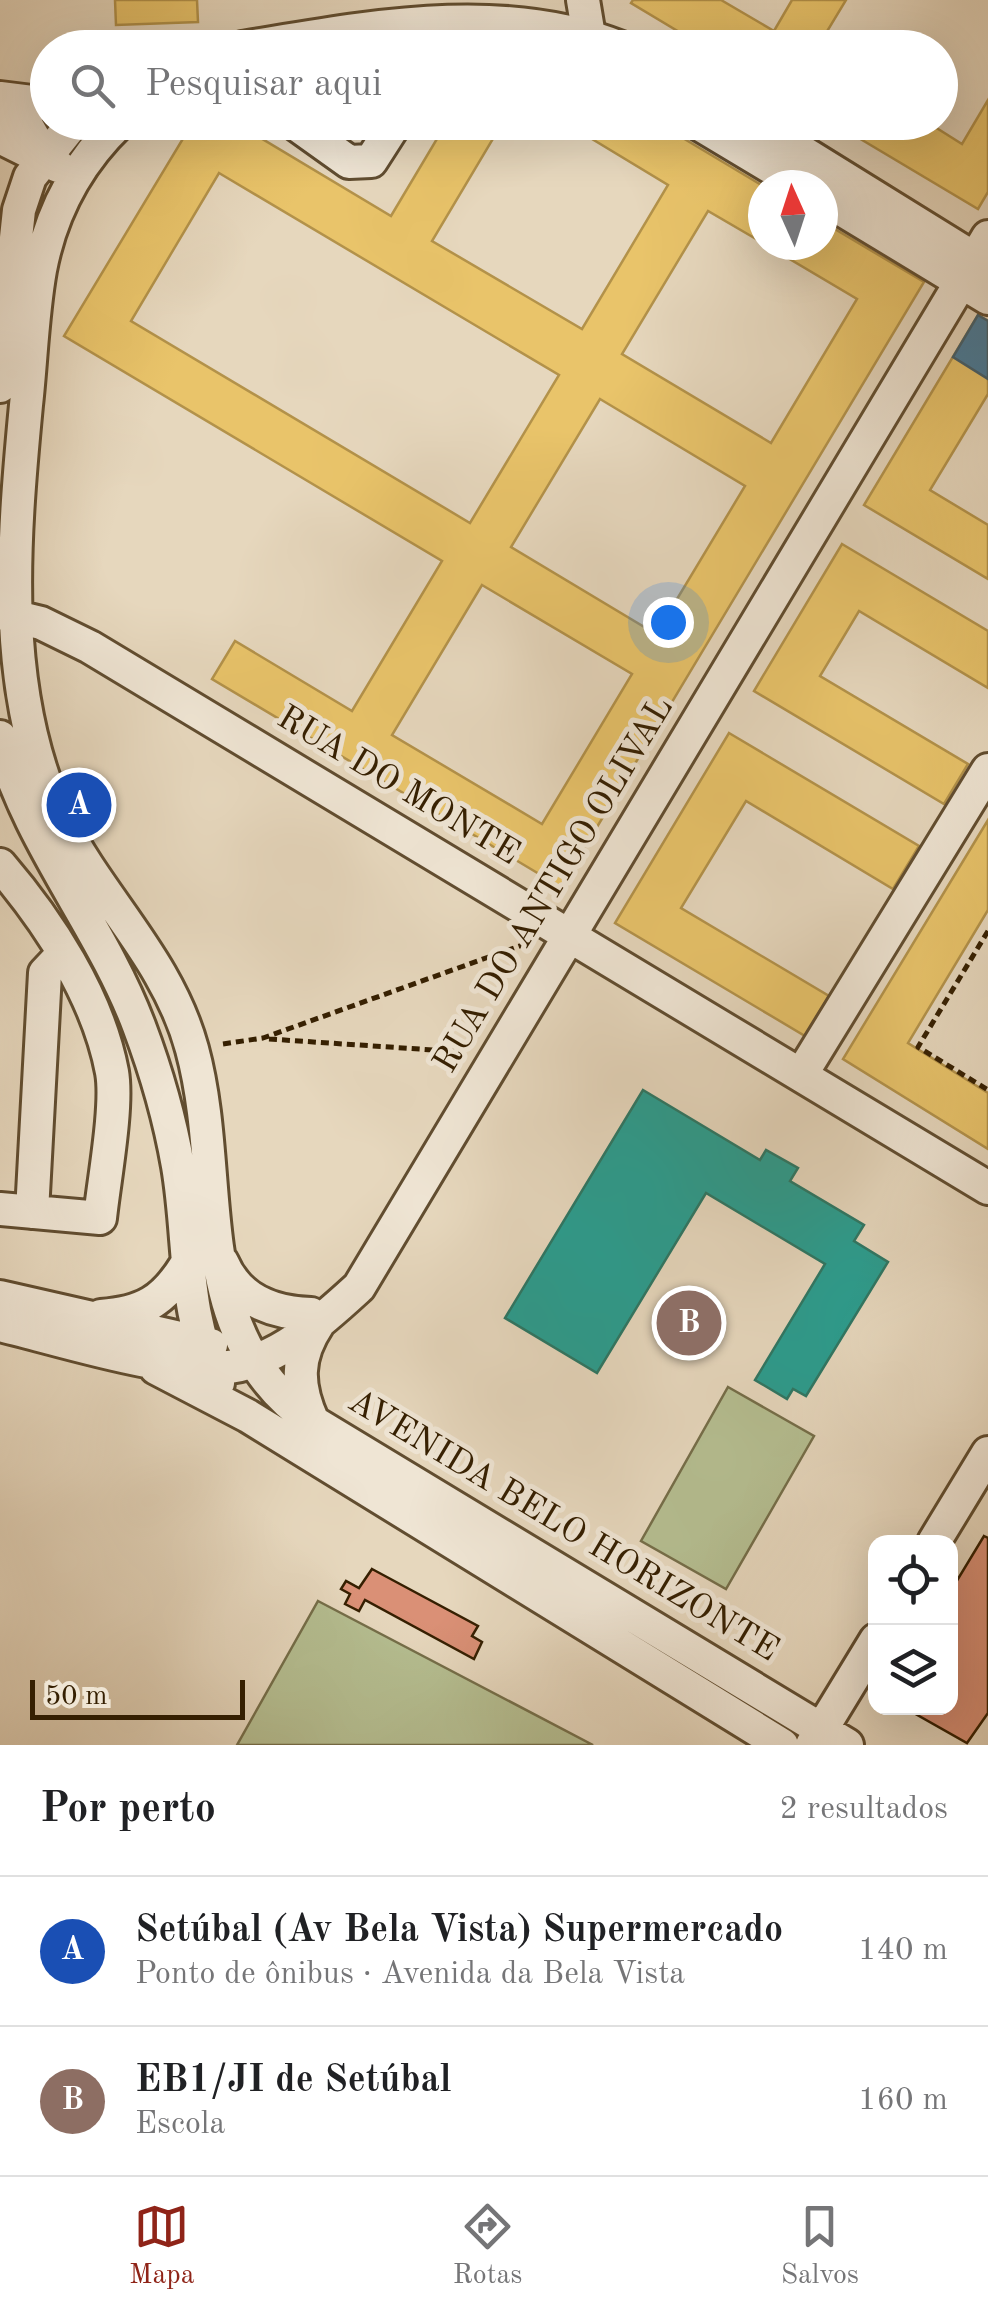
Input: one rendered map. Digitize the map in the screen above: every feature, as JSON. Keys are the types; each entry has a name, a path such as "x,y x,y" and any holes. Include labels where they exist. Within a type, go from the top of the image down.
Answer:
{"street":[{"path":"531,30 564,0"},
{"path":"583,0 588,30"},
{"path":"376,30 421,24 485,30"},
{"path":"0,100 30,102"},
{"path":"0,100 30,132"},
{"path":"0,140 44,156"},
{"path":"0,140 16,223"},
{"path":"35,140 44,156 74,178"},
{"path":"0,386 16,223 30,177 58,140"},
{"path":"105,140 74,178 46,238 34,306 9,615 24,718 45,786 73,843 140,939 178,1009 192,1050 205,1114 216,1249 230,1314 247,1351 321,1315"},
{"path":"318,140 349,162 371,161 384,140"},
{"path":"726,140 776,170"},
{"path":"782,140 980,269"},
{"path":"838,205 980,269"},
{"name":"RUA DO ANTIGO OLIVAL","path":"321,1315 370,1274 556,937 980,269"},
{"name":"RUA DO MONTE","path":"9,615 90,647 556,937 988,1188"},
{"path":"0,737 33,828 139,1025 178,1165 186,1265 206,1356"},
{"path":"801,1076 988,770"},
{"path":"0,864 62,955 91,1002 113,1076 100,1218 16,1210 45,973 62,955"},
{"path":"102,1040 178,1009"},
{"path":"216,1249 235,1284 260,1305 278,1312 321,1315"},
{"path":"86,1317 146,1308 168,1293 186,1265"},
{"name":"AVENIDA BELO HORIZONTE","path":"0,1297 86,1317 206,1356 230,1402 248,1416"},
{"path":"313,1422 301,1390 300,1359 321,1315"},
{"name":"AVENIDA BELO HORIZONTE","path":"0,1326 140,1358 247,1351 284,1402 313,1422 827,1740"},
{"name":"AVENIDA BELO HORIZONTE","path":"140,1358 248,1416 782,1745"},
{"path":"938,1535 988,1453"},
{"path":"827,1740 868,1656"}],"path":[{"path":"986,1086 918,1047 988,931"},
{"path":"192,1050 263,1038 556,937"},
{"path":"958,981 966,985"},
{"path":"263,1038 471,1053"}],"green space":[{"path":"728,1387 814,1436 726,1589 641,1541"},
{"path":"318,1601 593,1745 237,1745"}],"building: Moradias":[{"path":"115,0 197,0 198,22 116,25"},
{"path":"721,0 772,30 676,30 631,3"},
{"path":"792,0 846,0 828,30 775,30"},
{"path":"988,100 988,192 978,209 862,140 956,140 962,144"},
{"path":"182,140 264,140 391,216 436,140 492,140 432,241 582,329 668,185 594,140 686,140 748,177 748,234 708,211 622,354 771,443 857,299 791,260 838,260 838,231 924,282 561,887 212,679 235,641 352,711 442,561 64,336","holes":["219,173 559,375 470,523 131,321","600,399 745,486 656,634 511,547","482,585 632,674 542,824 392,735"]},
{"path":"978,315 988,321 988,394 930,490 988,525 988,579 864,505"},
{"path":"842,544 988,631 988,688 859,611 820,676 968,764 944,804 754,691"},
{"path":"729,733 919,846 893,889 746,801 681,908 829,996 805,1036 615,923"},
{"path":"988,820 988,910 908,1043 988,1093 988,1149 843,1059"}],"building: Escolas":[{"path":"643,1090 760,1160 766,1150 798,1168 790,1181 864,1225 854,1241 888,1262 806,1396 793,1389 787,1399 755,1380 825,1264 706,1193 597,1373 505,1318"}],"building: Público":[{"path":"978,315 988,321 988,379 953,357"}],"building: Outros":[{"path":"984,1536 988,1538 988,1713 967,1743 917,1715 958,1715 958,1579"},
{"path":"372,1569 478,1626 472,1636 482,1642 474,1659 365,1600 359,1611 345,1604 350,1594 341,1589 346,1581 359,1588"}],"place":[{"name":"Setúbal (Av Bela Vista) Supermercado","path":"79,805"},
{"name":"EB1/JI de Setúbal","path":"689,1323"}]}
